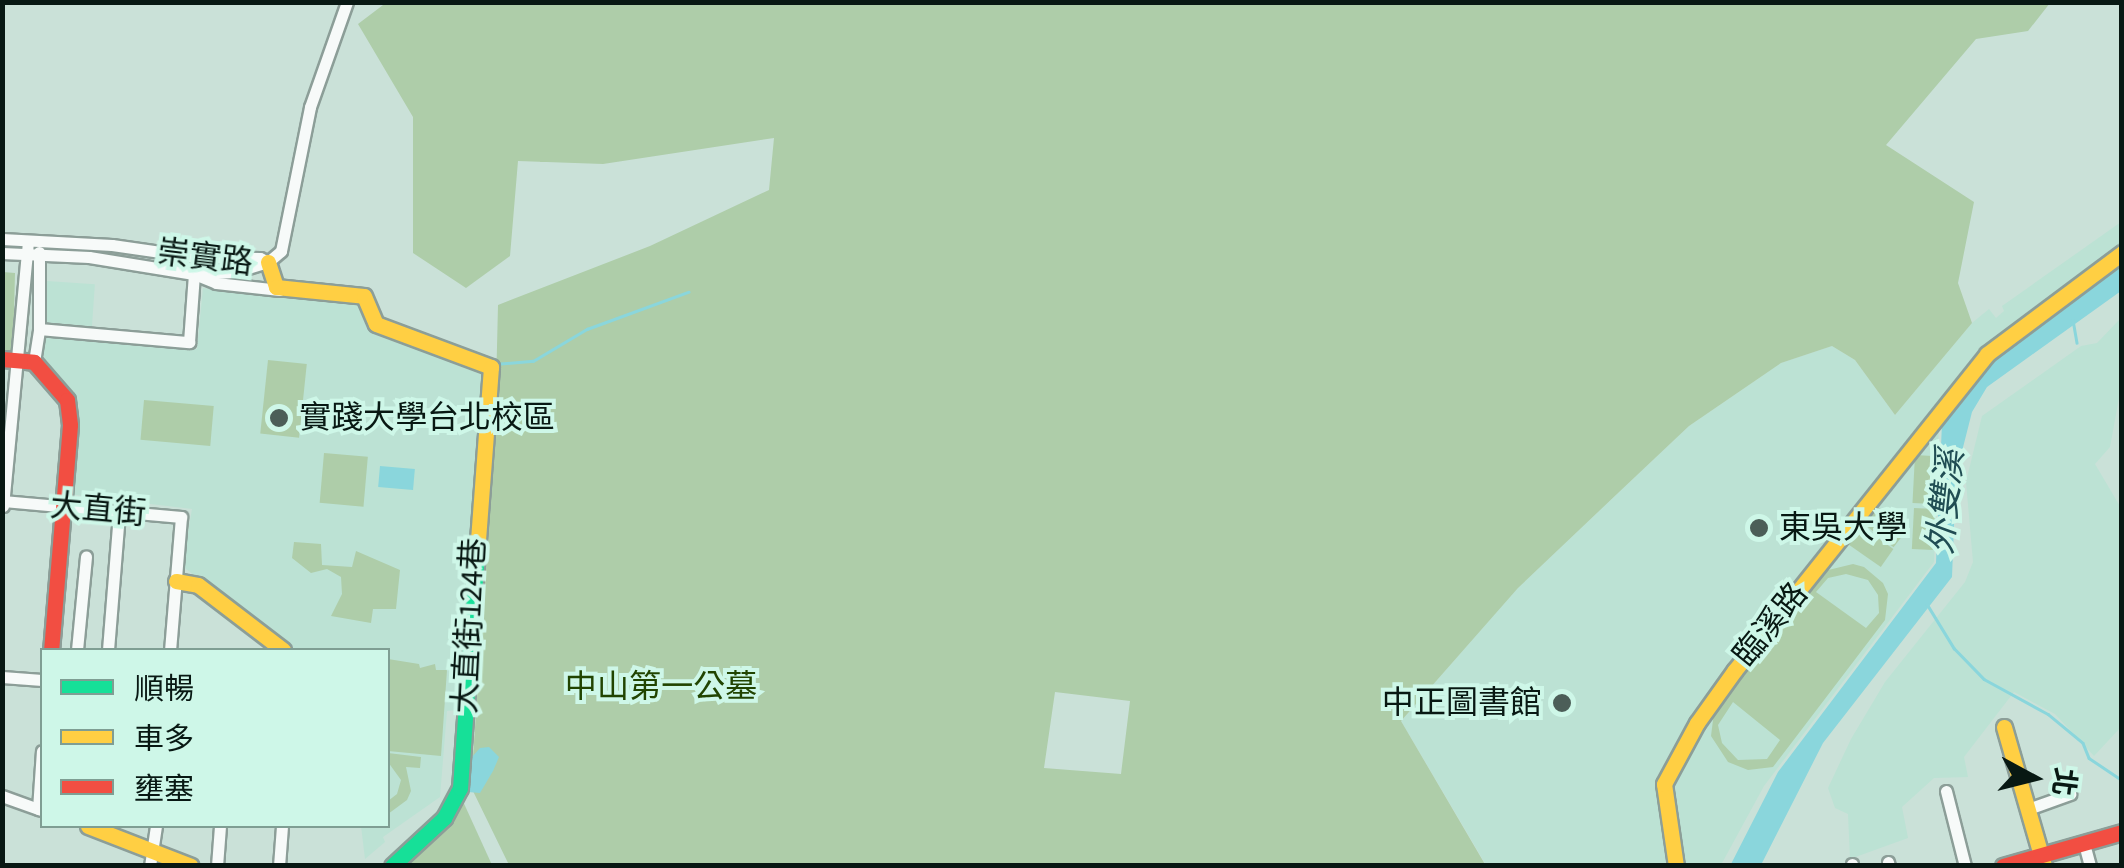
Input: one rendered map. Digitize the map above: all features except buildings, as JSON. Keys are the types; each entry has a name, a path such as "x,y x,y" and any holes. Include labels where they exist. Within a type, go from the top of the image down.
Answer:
{"street":[{"path":"283,289 276,287 268,262 281,251 310,107 347,2"},
{"name":"崇實路","path":"2,239 112,245 195,257 250,257 268,262"},
{"path":"3,504 9,359 33,241"},
{"name":"崇實路","path":"2,253 89,257 194,274 235,272 268,262"},
{"name":"臨溪路","path":"1676,866 1664,784 1697,723 1735,670 1987,354 2122,254"},
{"path":"32,256 39,329 34,362"},
{"path":"39,329 188,342 194,274 216,283 283,289"},
{"name":"大直街124巷","path":"283,289 364,296 376,324 491,367 489,441 482,456 460,788 444,818 392,866"},
{"path":"9,359 34,362 67,400 70,425 51,648"},
{"name":"大直街","path":"3,504 181,517 170,648"},
{"path":"108,648 120,512"},
{"path":"77,648 86,556"},
{"path":"176,581 198,585 280,648"},
{"path":"2,678 40,680"},
{"path":"2004,726 2040,862"},
{"path":"1946,791 1965,866"},
{"path":"2028,809 2070,794"},
{"path":"2,796 40,810"},
{"path":"95,828 152,858 192,866"},
{"path":"152,858 156,828"},
{"path":"216,866 220,828"},
{"path":"279,866 282,828"},
{"path":"2040,862 2122,832"},
{"path":"2003,866 2088,858 2122,842"}],"shaded area":[{"name":"東吳大學","path":"2121,222 2121,259 1939,424 1934,562 1764,786 1721,865 1486,865 1401,721 1518,588 1689,426 1781,363 1832,346 1855,360 1895,415 1972,323 1989,309 1996,318 2004,311 2002,306"},
{"path":"47,281 95,284 92,328 44,325"},
{"name":"實踐大學台北校區","path":"203,288 367,305 376,329 417,348 485,365 459,710 447,711 440,797 383,837 385,842 365,859 361,828 390,828 390,648 290,648 182,566 192,509 68,494 79,405 40,361 43,333 197,349"},
{"path":"2121,318 2121,387 2110,447 2095,464 2121,508 2121,727 2094,756 2055,714 2014,692 1964,757 1968,777 1934,778 1902,807 1908,838 1850,859 1848,814 1835,808 1828,788 1885,682 1965,582 1973,562 1966,482 1982,416 2081,346 2097,343"}],"green space":[{"name":"中山第一公墓","path":"387,2 2050,3 2028,31 1976,39 1886,145 1974,202 1958,283 1972,323 1895,415 1855,360 1832,346 1781,363 1689,426 1518,588 1401,721 1486,866 509,865 471,787 495,430 498,305 650,246 769,190 774,138 603,164 518,161 510,256 466,288 413,253 413,117 358,24","holes":["1055,692 1130,701 1121,774 1044,768"]},
{"path":"3,272 15,273 13,352 3,351"},
{"path":"268,360 307,364 299,438 260,434"},
{"path":"144,400 214,406 210,446 141,440"},
{"path":"324,453 368,457 363,507 320,503"},
{"path":"1915,455 1937,456 1934,504 1912,503"},
{"path":"1874,504 1907,530 1894,547 1860,521"},
{"path":"1914,508 1935,509 1933,550 1912,549"},
{"path":"1859,525 1893,549 1881,567 1846,543"},
{"path":"294,542 321,544 322,565 352,567 356,551 400,570 396,609 373,609 371,623 331,616 342,594 341,577 327,569 311,573 292,558"},
{"path":"1853,564 1864,567 1883,583 1888,594 1885,620 1773,767 1748,770 1728,762 1711,736 1714,712 1820,572","holes":["1846,574 1868,580 1878,595 1879,613 1866,628 1816,592 1828,578","1733,702 1780,740 1767,759 1738,760 1722,743 1718,725"]},
{"path":"390,659 419,664 420,668 435,664 436,670 447,670 441,756 390,751"},
{"path":"390,753 421,757 420,768 406,767 411,791 407,800 390,813 390,799 397,794 401,780 390,765"},
{"path":"461,797 492,865 397,866"}],"water":[{"name":"外雙溪","path":"2121,263 2121,291 1987,387 1972,412 1956,475 1952,577 1823,743 1761,865 1730,866 1778,772 1936,563 1942,423 1987,358"},
{"path":"380,466 415,469 413,490 378,487"},
{"path":"489,747 499,757 493,771 480,793 468,792 472,757 480,748"}],"waterway":[{"path":"495,364 533,361 587,329 688,292"},
{"path":"2073,320 2077,343"},
{"path":"1927,604 1954,648 1984,679 2048,714 2083,743 2089,758 2122,780"}],"traffic: fast":[{"path":"392,866 444,818 460,788 477,552"}],"traffic: slow":[{"path":"1676,866 1664,784 1697,723 1735,670 1987,354 2122,253"},
{"path":"268,262 276,287 364,296 376,324 491,367 477,552"},
{"path":"176,581 198,585 280,648"},
{"path":"2004,727 2044,866"},
{"path":"93,828 191,866"}],"traffic: jam":[{"path":"2,359 34,362 67,400 70,425 51,648"},
{"path":"2003,866 2122,832"}],"place":[{"name":"實踐大學台北校區","path":"279,418"},
{"name":"東吳大學","path":"1759,528"},
{"name":"中正圖書館","path":"1562,703"}]}
